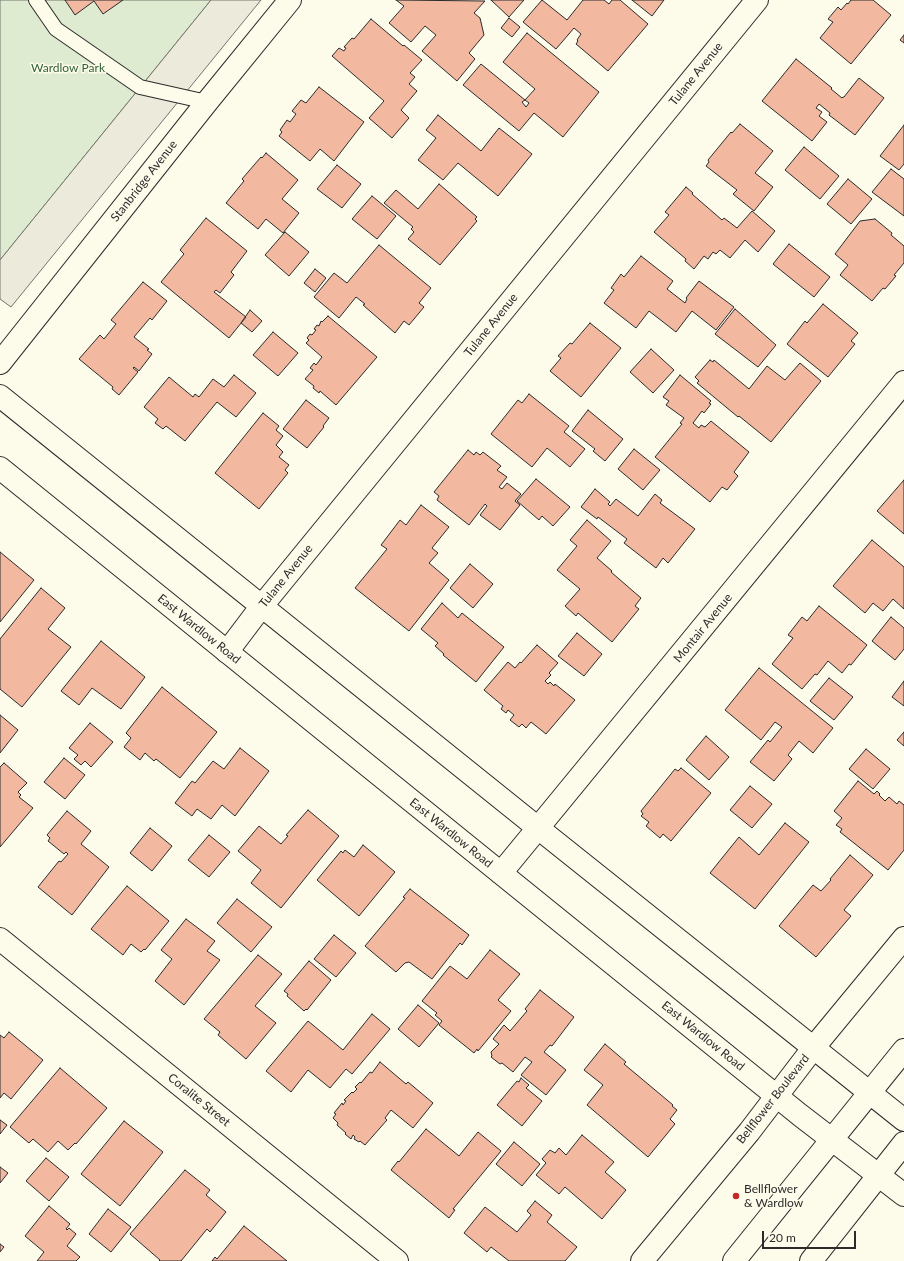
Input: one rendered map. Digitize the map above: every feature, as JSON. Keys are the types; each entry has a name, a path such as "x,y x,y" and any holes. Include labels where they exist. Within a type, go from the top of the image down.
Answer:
{"street":[{"name":"Stanbridge Avenue","path":"0,363 290,0"},
{"name":"Tulane Avenue","path":"227,652 261,607 757,0"},
{"name":"Montair Avenue","path":"501,873 904,382"},
{"path":"0,396 261,607 904,1120"},
{"name":"East Wardlow Road","path":"0,468 777,1096 904,1196"},
{"name":"Bellflower Boulevard","path":"642,1261 749,1132 814,1047 904,938"},
{"name":"Coralite Street","path":"0,940 397,1261"},
{"path":"734,1261 904,1050"},
{"path":"810,1261 904,1143"}],"lane":[{"path":"36,0 56,29 140,87 207,102"}],"green space":[{"name":"Wardlow Park","path":"0,0 211,0 0,260"}],"shaded area":[{"path":"211,0 261,0 11,307 0,299 0,260"}],"building":[{"path":"65,0 123,0 103,14 94,1 75,15"},
{"path":"396,0 485,1 474,13 480,18 484,35 469,53 475,59 457,81 422,51 436,35 425,26 411,42 389,23 404,6"},
{"path":"491,0 524,0 509,17"},
{"path":"542,0 567,20 583,0 604,0 609,4 612,0 620,0 648,24 608,71 576,44 581,34 574,28 556,49 523,22"},
{"path":"632,0 664,0 652,16"},
{"path":"851,0 873,0 891,15 851,64 820,38 833,22 828,19 838,7 841,10"},
{"path":"509,18 520,27 512,37 501,28"},
{"path":"371,19 422,60 410,73 415,77 409,84 417,91 401,110 409,118 392,138 369,118 384,101 332,56 339,48 344,51 346,48 344,47 352,38 354,39"},
{"path":"527,33 599,92 563,137 534,113 519,131 463,85 481,64 525,100 535,89 503,62","holes":["525,100 529,103 526,107 522,102"]},
{"path":"904,35 904,43 900,40"},
{"path":"796,59 842,98 859,78 884,98 855,135 829,115 830,113 819,104 816,108 822,112 819,116 827,122 812,141 762,101"},
{"path":"319,87 364,122 334,161 320,149 310,161 279,136 282,132 280,130 287,120 290,122 296,114 292,111 301,100 306,103"},
{"path":"438,115 481,151 499,128 532,154 498,196 458,163 443,180 418,160 436,138 426,130"},
{"path":"740,124 773,151 755,173 773,187 754,211 733,194 737,190 706,166 709,162 708,160 731,132 732,133"},
{"path":"904,125 904,164 899,170 880,156"},
{"path":"804,147 839,176 820,199 785,170"},
{"path":"266,153 298,180 282,199 299,213 283,233 266,219 258,229 226,203 244,181 242,179"},
{"path":"337,165 361,184 342,208 317,189"},
{"path":"891,169 904,179 904,216 872,192"},
{"path":"848,179 872,199 851,224 827,204"},
{"path":"439,184 477,217 475,219 477,221 440,265 408,239 414,232 411,229 413,227 384,203 396,190 418,209"},
{"path":"686,187 722,220 724,218 737,228 752,211 775,231 758,252 745,240 730,258 720,250 716,254 713,252 708,259 704,256 694,269 685,261 686,259 654,232 669,215 665,212"},
{"path":"372,196 396,216 377,239 352,219"},
{"path":"206,218 247,251 231,272 234,275 220,293 216,290 214,292 246,317 229,338 161,282 184,254 180,250"},
{"path":"875,219 892,233 891,235 904,246 904,263 894,275 896,276 872,301 840,275 848,265 835,254 860,221"},
{"path":"285,232 309,252 289,276 265,255"},
{"path":"789,244 830,277 814,297 773,264"},
{"path":"379,245 431,288 419,303 424,307 409,325 404,321 395,333 356,297 339,318 314,297 334,273 347,283"},
{"path":"641,256 673,281 667,289 685,303 686,298 699,281 734,307 716,330 692,311 676,332 649,311 636,328 604,303 614,290 611,288 621,274 624,277"},
{"path":"315,269 326,278 315,292 304,283"},
{"path":"143,282 167,301 152,320 150,318 134,337 149,349 147,350 152,354 139,371 134,367 133,368 138,372 119,395 112,389 113,387 79,359 100,335 104,339 116,324 111,320"},
{"path":"823,304 858,333 851,341 855,344 828,377 787,344 805,321 807,323"},
{"path":"735,309 776,345 758,367 715,334"},
{"path":"250,310 262,321 252,332 241,323"},
{"path":"328,316 377,357 336,405 320,391 319,393 313,388 314,386 305,379 313,370 310,368 314,363 316,365 322,357 306,343 309,340 307,338 316,330 314,329 317,325 319,326 321,321 322,322"},
{"path":"590,323 621,348 581,397 550,371 561,358 558,356 570,343 572,344"},
{"path":"273,332 298,353 278,376 253,355"},
{"path":"651,349 674,370 653,393 630,372"},
{"path":"710,360 713,362 714,360 749,389 767,366 785,380 800,363 821,381 771,442 697,383 699,381 695,377"},
{"path":"234,375 256,393 236,417 217,402 185,441 166,426 163,429 155,423 158,419 144,407 169,377 193,397 195,394 199,397 213,379 224,387"},
{"path":"680,375 711,401 709,403 711,404 704,413 702,411 693,423 699,428 701,425 705,427 711,421 749,452 734,472 738,476 727,490 722,487 710,502 655,457 682,424 680,423 684,418 666,405 669,401 663,397"},
{"path":"529,394 569,426 564,432 585,449 570,467 547,448 532,467 491,434 518,400 522,403"},
{"path":"306,400 329,418 323,426 324,427 307,448 283,429"},
{"path":"588,410 623,439 605,461 593,451 595,449 572,431"},
{"path":"263,413 279,426 276,430 283,436 276,445 283,452 279,457 289,465 285,470 288,473 259,509 215,473"},
{"path":"634,449 660,470 643,490 618,469"},
{"path":"468,450 474,455 476,452 480,455 483,452 501,466 497,470 507,477 499,487 502,489 507,483 521,494 515,501 520,505 500,530 480,515 487,506 485,504 469,525 437,500 439,496 434,492"},
{"path":"536,479 570,507 553,526 542,516 539,520 517,501"},
{"path":"904,480 904,534 877,511"},
{"path":"595,489 610,502 608,504 610,506 616,499 638,516 655,494 662,500 660,503 695,529 668,563 663,558 656,568 624,543 627,539 598,517 597,519 581,507"},
{"path":"421,505 449,527 432,548 438,553 429,563 449,580 409,631 355,588 387,549 381,545 400,520 406,525"},
{"path":"587,520 611,541 597,558 641,598 635,606 639,609 612,642 578,613 576,616 565,606 580,589 557,570 577,546 570,540"},
{"path":"872,540 904,567 904,609 893,599 883,611 873,603 865,613 833,586"},
{"path":"0,552 34,580 0,622"},
{"path":"470,564 493,584 473,608 450,588"},
{"path":"41,588 65,608 48,629 71,647 22,707 0,689 0,639"},
{"path":"442,603 458,618 462,613 504,647 476,682 443,655 444,654 435,646 438,643 421,629"},
{"path":"819,606 867,645 851,665 849,664 842,673 828,661 817,675 815,674 802,689 772,664 793,638 788,635 802,617 807,621"},
{"path":"891,617 904,628 904,649 895,660 872,641"},
{"path":"577,633 602,654 584,676 558,656"},
{"path":"101,641 145,677 121,709 92,688 79,705 61,691"},
{"path":"537,645 558,663 549,673 551,675 545,681 548,684 550,682 554,686 555,684 575,700 546,734 531,722 526,728 522,724 519,727 510,720 514,715 508,710 506,713 501,709 503,706 484,690 508,662 515,668"},
{"path":"759,668 833,728 813,753 799,741 788,755 792,759 774,781 750,762 768,740 770,742 782,727 775,722 761,740 725,710"},
{"path":"829,678 853,697 834,720 810,701"},
{"path":"904,681 904,706 892,697"},
{"path":"162,687 217,732 180,778 156,759 154,761 145,753 140,760 124,747 131,738 126,733"},
{"path":"0,715 18,730 0,753"},
{"path":"90,723 113,742 91,767 85,761 81,765 74,759 78,755 69,748"},
{"path":"904,732 904,746 897,740"},
{"path":"706,736 729,757 709,780 686,760"},
{"path":"240,748 269,771 235,816 222,805 211,819 197,809 192,816 175,803 192,781 195,783 213,761 224,769"},
{"path":"866,749 890,769 873,789 849,769"},
{"path":"64,758 85,775 65,799 44,782"},
{"path":"4,763 27,783 18,792 21,795 19,797 33,808 0,847 0,767"},
{"path":"681,768 711,793 671,841 663,834 660,838 646,826 649,822 641,816 643,814 641,811 675,769 678,771"},
{"path":"858,781 874,794 877,791 885,801 889,797 897,804 899,801 904,805 904,850 888,870 840,832 842,829 836,825 842,818 834,811"},
{"path":"750,786 772,804 752,828 730,810"},
{"path":"308,810 339,836 281,908 251,883 261,870 238,851 259,826 281,844 288,836 286,835"},
{"path":"67,811 91,831 81,844 109,867 72,915 38,887 59,861 61,862 68,854 66,852 64,854 48,841 50,838 47,835"},
{"path":"785,823 809,842 755,909 710,873 739,837 759,855"},
{"path":"150,828 172,846 152,871 130,853"},
{"path":"209,835 230,852 209,877 188,860"},
{"path":"363,845 395,872 359,916 317,880 341,851 343,853 345,850 354,857"},
{"path":"850,855 873,875 844,910 851,916 816,957 779,926 813,885 821,891"},
{"path":"127,886 169,921 145,950 144,949 141,952 131,944 123,955 91,929"},
{"path":"410,889 469,935 462,945 460,943 432,979 409,962 405,963 396,972 365,946 405,898 403,897"},
{"path":"237,899 272,927 251,952 217,923"},
{"path":"186,919 215,941 207,951 220,960 184,1005 155,981 172,959 161,950"},
{"path":"334,935 356,953 336,977 314,959"},
{"path":"490,950 520,974 498,1000 511,1011 478,1051 477,1049 474,1053 439,1025 442,1021 435,1015 437,1013 422,1001 450,966 467,979"},
{"path":"258,955 282,974 255,1006 276,1023 246,1059 218,1035 220,1032 204,1019"},
{"path":"309,961 331,980 307,1010 306,1009 304,1011 287,996 288,994 284,991"},
{"path":"540,990 574,1017 552,1046 550,1045 544,1052 566,1070 546,1095 521,1075 532,1062 525,1057 513,1072 502,1063 500,1064 491,1057 491,1052 499,1044 493,1039 504,1025 510,1031 527,1011 525,1009"},
{"path":"418,1005 439,1023 419,1047 398,1029"},
{"path":"372,1014 390,1029 352,1074 346,1069 330,1088 308,1070 291,1092 266,1071 308,1021 343,1050"},
{"path":"9,1032 43,1060 11,1099 4,1093 0,1098 0,1035 4,1038"},
{"path":"605,1044 626,1062 624,1064 677,1110 670,1119 675,1124 648,1157 587,1105 603,1085 584,1070"},
{"path":"380,1062 406,1084 408,1082 433,1103 413,1128 391,1110 385,1118 387,1120 365,1145 354,1139 355,1137 353,1135 351,1139 345,1134 346,1133 337,1125 338,1123 333,1118 336,1114 334,1113 342,1103 343,1105 346,1101 344,1100 357,1089 355,1087 360,1082 361,1083 370,1072 372,1073"},
{"path":"60,1068 107,1108 76,1144 75,1143 68,1150 58,1141 48,1152 33,1139 29,1143 10,1127"},
{"path":"521,1078 529,1085 526,1088 542,1101 522,1126 497,1105"},
{"path":"0,1120 7,1125 0,1134"},
{"path":"124,1121 163,1152 120,1206 81,1174"},
{"path":"426,1129 459,1156 478,1132 501,1151 453,1209 455,1210 449,1218 391,1170"},
{"path":"582,1135 614,1162 605,1172 626,1190 602,1219 565,1187 559,1194 536,1175 546,1163 542,1159 550,1150 555,1153 559,1148 566,1155"},
{"path":"514,1142 540,1164 522,1186 496,1164"},
{"path":"46,1158 69,1177 49,1201 26,1181"},
{"path":"0,1167 8,1173 0,1183"},
{"path":"185,1170 210,1190 206,1195 226,1212 210,1232 207,1229 181,1261 159,1261 160,1260 130,1234"},
{"path":"535,1201 552,1215 547,1222 577,1247 565,1261 509,1261 491,1247 487,1252 464,1233 485,1207 517,1232 531,1215 527,1211"},
{"path":"49,1206 70,1224 66,1229 67,1230 69,1228 76,1234 67,1246 80,1257 76,1261 37,1261 44,1252 25,1236"},
{"path":"108,1209 131,1227 111,1252 89,1234"},
{"path":"244,1226 287,1261 212,1261 215,1257 217,1259"},
{"path":"0,1244 4,1247 0,1252"}],"place":[{"name":"Bellflower & Wardlow","path":"736,1196"}]}
